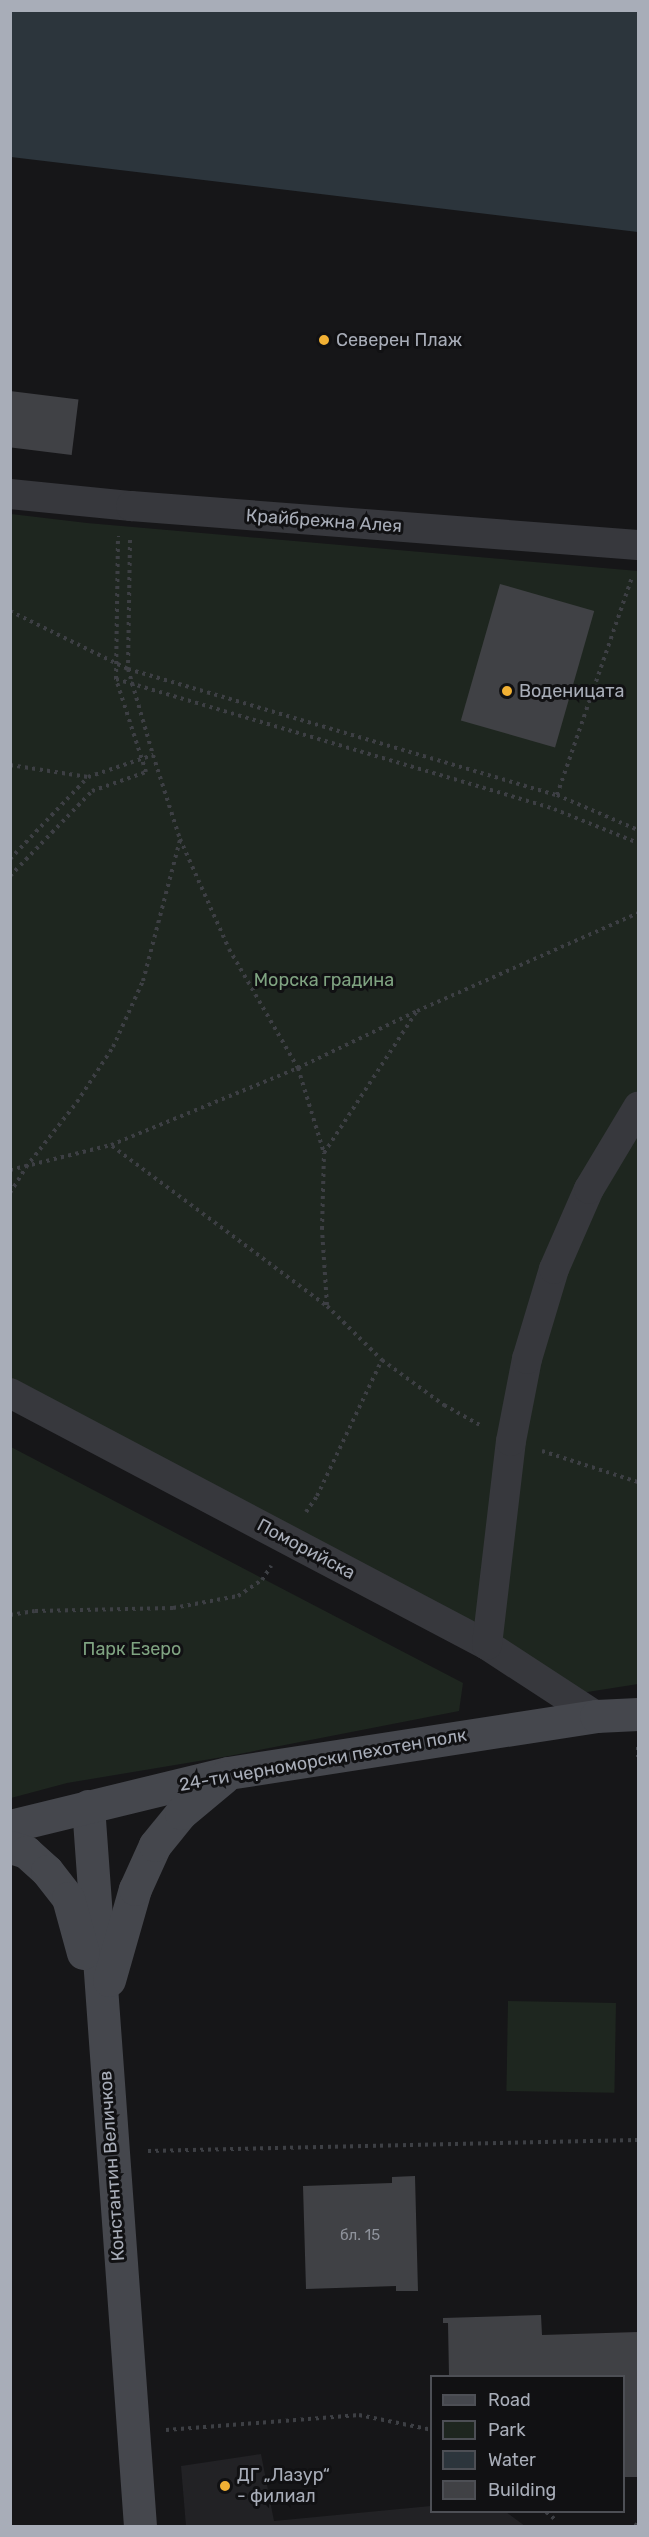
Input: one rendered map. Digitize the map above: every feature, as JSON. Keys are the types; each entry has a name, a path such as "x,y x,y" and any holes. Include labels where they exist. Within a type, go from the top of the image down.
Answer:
{"main road":[{"name":"24-ти черноморски пехотен полк","path":"10,1826 228,1773 596,1716 639,1714"},
{"path":"101,2014 121,1931 135,1889 155,1845 181,1813 228,1773"},
{"name":"Константин Величков","path":"88,1806 101,2014 140,2526"},
{"path":"10,1847 26,1852 68,1898 101,2014"}],"street":[{"name":"Крайбрежна Алея","path":"10,494 637,558"},
{"path":"487,1645 511,1441 527,1359 554,1269 589,1189 639,1107"},
{"name":"Поморийска","path":"10,1393 487,1645 596,1716"}],"path":[{"path":"10,876 92,791 146,772 116,679 125,505"},
{"path":"125,505 128,669 180,839 229,949 298,1068 324,1153 322,1228 327,1306"},
{"path":"557,795 637,558"},
{"path":"10,611 128,669 557,795 639,830"},
{"path":"116,679 554,809 639,843"},
{"path":"10,765 88,777 153,755"},
{"path":"10,859 88,777"},
{"path":"10,1194 26,1167 77,1102 113,1047 142,981 180,839"},
{"path":"10,1170 111,1145 298,1068 417,1011 639,913"},
{"path":"324,1153 417,1011"},
{"path":"111,1145 327,1306 382,1360 444,1406 511,1441 639,1482"},
{"path":"111,2151 639,2140"},
{"path":"133,2432 359,2415 430,2430"},
{"path":"548,2513 556,2520"},
{"path":"635,2526 639,2523"}],"shaded area":[{"name":"ДГ „Лазур“ - филиал","path":"261,2454 274,2521 430,2506 430,2513 507,2513 525,2526 186,2526 181,2466"}],"green space":[{"name":"Морска градина","path":"11,514 87,523 638,571 638,1684 562,1696 11,1390"},
{"name":"Парк Езеро","path":"11,1447 463,1683 459,1711 229,1756 67,1783 11,1798"},
{"path":"508,2001 616,2003 614,2093 506,2091"}],"water":[{"path":"11,10 638,11 638,232 11,157"}],"building":[{"path":"10,391 78,399 72,455 10,447"},
{"path":"500,584 594,611 555,748 461,720"},
{"path":"415,2176 418,2291 396,2291 396,2286 306,2289 303,2186 392,2183 392,2177"},
{"path":"541,2315 542,2335 638,2332 638,2477 625,2477 625,2375 449,2375 448,2323 443,2323 443,2318"}],"place":[{"name":"Северен Плаж","path":"324,340"},
{"name":"Воденицата","path":"507,691"},
{"name":"ДГ „Лазур“ - филиал","path":"225,2486"}]}
